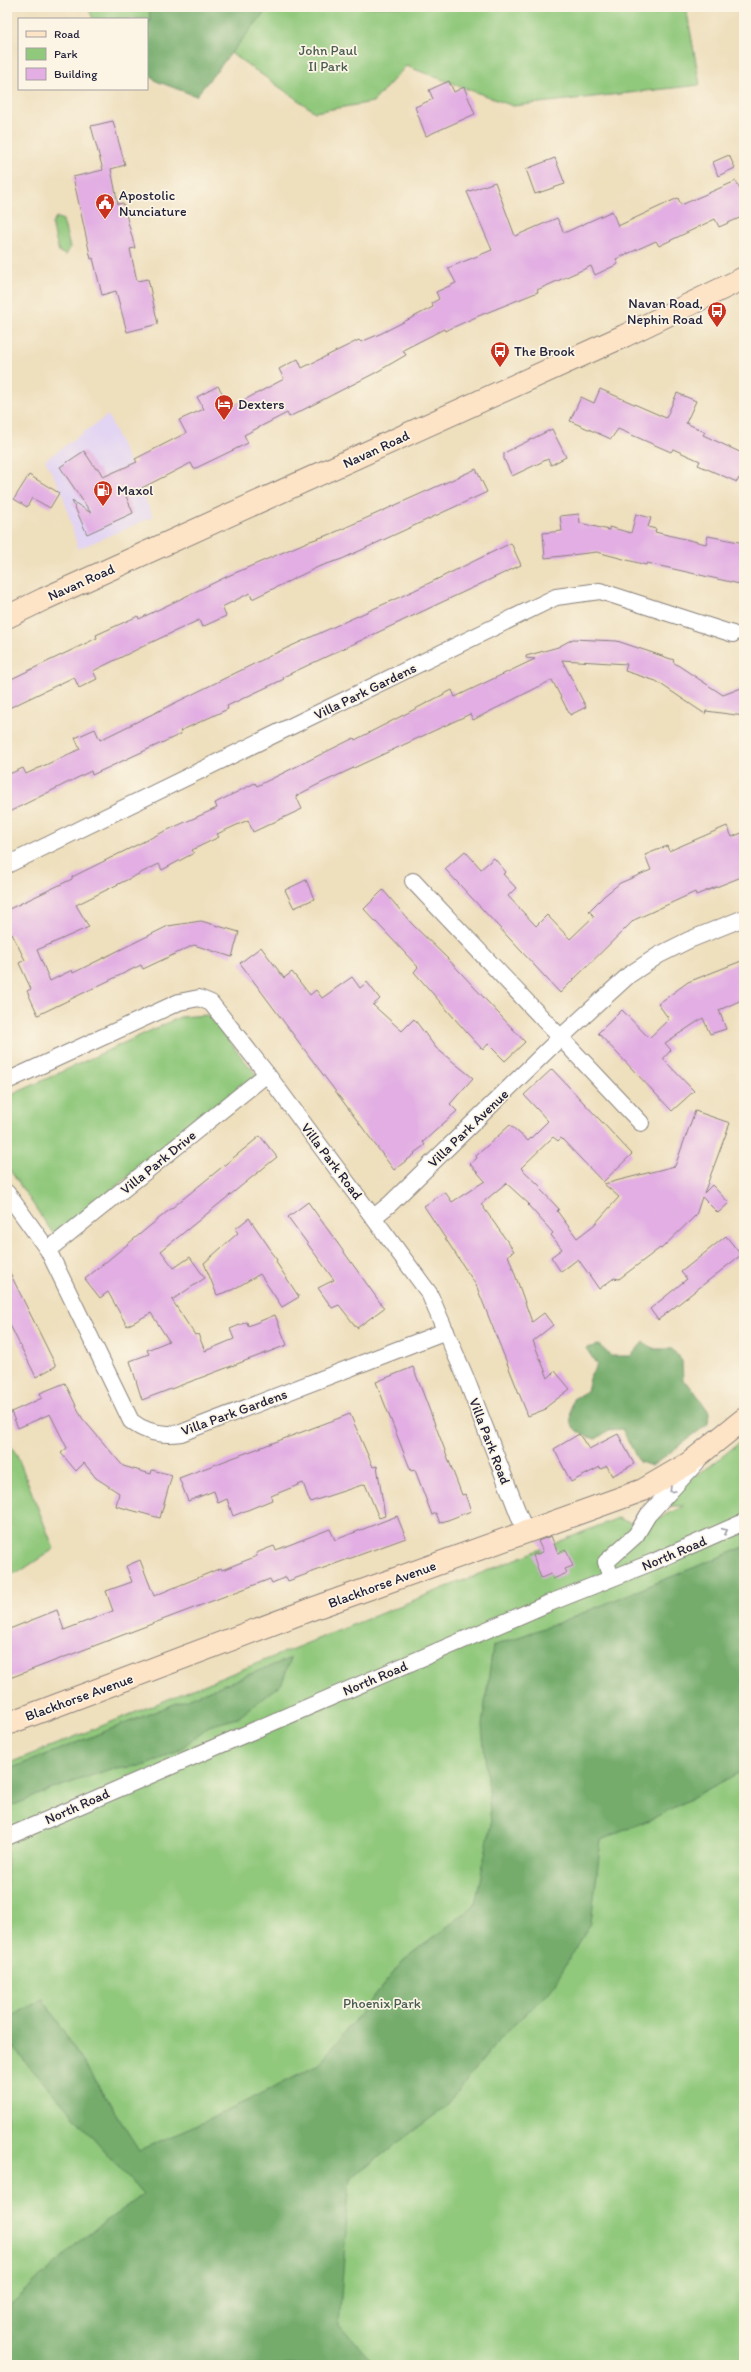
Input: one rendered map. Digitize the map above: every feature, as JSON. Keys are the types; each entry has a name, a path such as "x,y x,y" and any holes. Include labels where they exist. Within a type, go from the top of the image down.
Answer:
{"main road":[{"name":"Navan Road","path":"7,618 44,599 358,458 501,390 624,336 744,278"},
{"name":"Blackhorse Avenue","path":"7,1724 525,1531 643,1490 689,1463 744,1419"}],"street":[{"name":"Villa Park Gardens","path":"7,865 556,597 600,592 733,634"},
{"path":"413,880 641,1123"},
{"name":"Villa Park Avenue","path":"374,1217 390,1204 560,1038 629,974 653,959 689,940 744,918"},
{"name":"Villa Park Road","path":"7,1080 179,1002 199,998 211,1004 268,1074 429,1293 446,1331 525,1531"},
{"name":"Villa Park Drive","path":"48,1250 268,1074"},
{"name":"Villa Park Gardens","path":"7,1193 48,1250 131,1421 140,1428 161,1434 181,1433 446,1331"},
{"path":"611,1578 606,1562 636,1534 648,1515 691,1471 706,1450"},
{"path":"643,1490 649,1510 648,1515"},
{"name":"North Road","path":"7,1838 218,1745 744,1522"}],"shaded area":[{"path":"108,415 153,517 78,549 62,492 45,460"}],"green space":[{"name":"John Paul II Park","path":"88,7 686,7 700,85 513,106 406,66 373,102 315,112 201,32 148,63 148,18 93,18"},
{"path":"149,7 269,7 196,96 156,81 148,72 148,24 150,21"},
{"path":"56,217 63,220 70,248 66,255 59,252 52,224"},
{"path":"208,1015 257,1076 54,1235 7,1166 7,1097 180,1017"},
{"path":"643,1342 655,1349 672,1349 682,1361 683,1380 693,1389 709,1412 708,1424 652,1466 639,1462 622,1429 609,1430 596,1439 587,1437 576,1430 572,1425 570,1414 573,1399 587,1391 591,1374 597,1365 586,1348 599,1345 611,1356 631,1356"},
{"name":"Phoenix Park","path":"744,1439 744,2365 7,2365 7,1764 618,1518 640,1527 684,1506 669,1506 676,1487 709,1467"},
{"path":"7,1441 17,1455 54,1549 19,1572 7,1575"},
{"path":"744,1547 744,1770 654,1818 601,1840 591,1923 551,1990 503,2035 443,2109 350,2178 339,2324 375,2365 7,2365 7,2308 85,2236 143,2195 7,2041 7,2019 43,1999 139,2150 198,2125 317,2066 403,1961 475,1905 491,1824 482,1725 493,1646 558,1623"},
{"path":"291,1658 282,1683 238,1718 209,1726 179,1750 147,1765 108,1770 50,1790 7,1808 7,1770"}],"building":[{"path":"449,81 454,92 464,87 475,114 426,136 415,107 433,99 429,90"},
{"name":"Apostolic Nunciature","path":"113,121 125,165 111,169 118,204 123,203 135,248 130,249 137,281 148,279 158,324 127,332 116,291 102,295 93,258 91,259 73,177 103,170 91,126"},
{"path":"729,155 735,168 718,176 713,162"},
{"path":"555,158 565,184 535,194 526,169"},
{"path":"736,181 744,198 744,216 719,227 715,219 659,246 656,241 616,259 618,264 595,275 591,266 537,290 538,292 445,331 444,329 403,350 406,355 375,373 289,417 287,413 244,435 248,443 194,469 191,463 126,496 133,513 87,534 72,501 91,513 60,467 84,451 96,469 98,468 103,477 137,462 135,459 186,433 179,420 204,409 197,397 218,386 231,407 284,379 279,369 298,359 302,368 359,340 361,342 382,333 433,307 432,303 439,299 436,292 456,283 448,268 492,250 467,192 495,182 515,236 557,218 564,233 612,211 618,226 678,198 681,205"},
{"path":"600,389 666,418 677,393 696,401 686,423 705,432 703,435 744,454 744,481 739,478 737,482 698,465 700,461 673,449 671,452 618,429 611,439 570,421 581,397 594,403"},
{"path":"552,429 566,457 551,465 548,459 512,476 504,459 504,453"},
{"path":"476,469 487,492 342,559 318,567 252,599 250,593 222,607 226,616 202,627 199,620 150,643 93,671 97,679 79,688 74,677 7,709 7,681 97,638 96,635 138,616 139,619 228,576 307,542 331,534"},
{"path":"29,475 59,493 50,508 32,498 27,507 14,499"},
{"path":"579,514 580,523 609,530 609,527 631,533 636,514 651,518 648,527 656,529 655,532 706,544 708,536 744,543 744,585 647,563 646,565 597,552 545,558 543,533 562,531 560,516"},
{"path":"511,543 521,565 283,677 284,679 227,706 228,709 180,731 181,734 92,775 91,771 7,813 7,775 23,768 26,774 80,749 75,738 95,729 100,740 278,652 413,591"},
{"path":"573,639 617,641 674,660 673,662 723,695 744,687 744,716 706,711 705,714 656,681 625,671 627,664 562,660 586,707 570,715 552,680 473,720 470,714 317,785 296,796 302,809 253,832 248,820 217,834 219,837 192,850 194,853 162,870 159,864 76,905 89,927 37,950 50,981 72,970 73,973 168,926 201,921 239,932 232,957 194,945 143,969 141,965 38,1015 27,991 31,989 19,963 25,960 12,934 7,936 7,910 72,879 72,877 163,832 217,808 215,803 255,783 257,786 354,738 355,740 452,690 455,697 535,659 526,658 526,656 558,647"},
{"path":"727,826 732,837 744,832 744,876 696,895 695,892 634,920 560,993 445,869 465,851 481,869 494,858 506,872 503,874 516,888 508,896 536,926 547,915 570,939 594,916 589,911 604,896 620,883 651,870 645,855 667,846 669,851"},
{"path":"306,880 314,899 294,908 285,890"},
{"path":"383,890 412,924 448,959 525,1042 505,1061 488,1044 483,1050 468,1034 414,972 418,967 364,909"},
{"path":"261,947 284,978 292,972 310,995 316,990 322,998 352,977 360,988 367,982 380,999 373,1005 402,1031 414,1019 436,1048 473,1078 450,1104 457,1111 423,1142 425,1145 394,1170 240,963"},
{"path":"744,960 744,999 719,1010 726,1029 710,1034 703,1018 665,1043 671,1050 663,1059 694,1091 672,1111 598,1033 622,1010 649,1038 669,1019 658,1004 688,982"},
{"path":"552,1069 632,1154 603,1182 561,1138 558,1141 553,1137 521,1168 541,1187 540,1189 559,1209 557,1211 577,1238 594,1225 619,1197 604,1184 675,1166 695,1111 730,1123 704,1193 712,1185 729,1203 718,1213 702,1197 696,1215 661,1249 660,1248 619,1279 614,1278 599,1289 578,1259 561,1272 551,1257 562,1249 551,1235 553,1233 528,1205 529,1204 506,1183 481,1204 514,1251 508,1255 532,1322 544,1313 553,1325 533,1341 548,1378 555,1371 570,1389 545,1408 546,1409 528,1416 476,1285 424,1206 445,1192 452,1202 485,1181 470,1164 477,1158 476,1156 510,1125 528,1141 548,1121 524,1095"},
{"path":"260,1136 277,1157 161,1251 174,1268 190,1257 205,1278 172,1300 195,1335 198,1334 205,1351 234,1339 230,1329 247,1322 248,1326 275,1315 287,1345 142,1400 130,1361 149,1354 147,1350 169,1341 151,1313 127,1326 108,1292 100,1298 85,1279"},
{"path":"308,1202 384,1308 357,1328 339,1305 332,1308 318,1288 334,1280 288,1217"},
{"path":"249,1218 271,1250 270,1251 277,1260 276,1262 299,1297 282,1307 260,1274 232,1290 217,1295 204,1263 238,1233 235,1229"},
{"path":"726,1236 741,1255 658,1320 650,1309 687,1279 681,1272"},
{"path":"7,1267 56,1366 36,1377 7,1319"},
{"path":"413,1367 462,1495 465,1494 471,1511 440,1523 436,1513 432,1515 415,1470 411,1471 376,1382"},
{"path":"65,1383 82,1418 123,1466 151,1474 152,1470 172,1475 160,1518 116,1506 119,1493 96,1478 84,1463 76,1471 61,1453 67,1448 50,1414 18,1428 11,1412 42,1398 40,1393"},
{"path":"350,1414 373,1467 377,1466 385,1516 379,1518 365,1484 310,1502 303,1483 271,1496 272,1500 233,1516 227,1499 218,1503 214,1491 188,1501 179,1478"},
{"path":"579,1434 589,1449 618,1434 634,1464 612,1476 607,1466 601,1469 600,1467 571,1482 554,1449"},
{"path":"397,1516 406,1538 288,1581 286,1577 272,1583 270,1579 7,1679 7,1630 57,1610 64,1630 113,1611 106,1591 132,1582 126,1566 140,1560 154,1596 221,1568 222,1570 257,1556 256,1553 274,1546 276,1550 330,1529 335,1540"},
{"path":"551,1536 558,1553 566,1550 573,1566 565,1569 567,1573 553,1579 551,1574 541,1578 533,1555 543,1552 538,1541"}],"place":[{"name":"Apostolic Nunciature","path":"105,220"},
{"name":"Navan Road, Nephin Road","path":"717,328"},
{"name":"The Brook","path":"500,368"},
{"name":"Dexters","path":"224,421"},
{"name":"Maxol","path":"103,507"}]}
